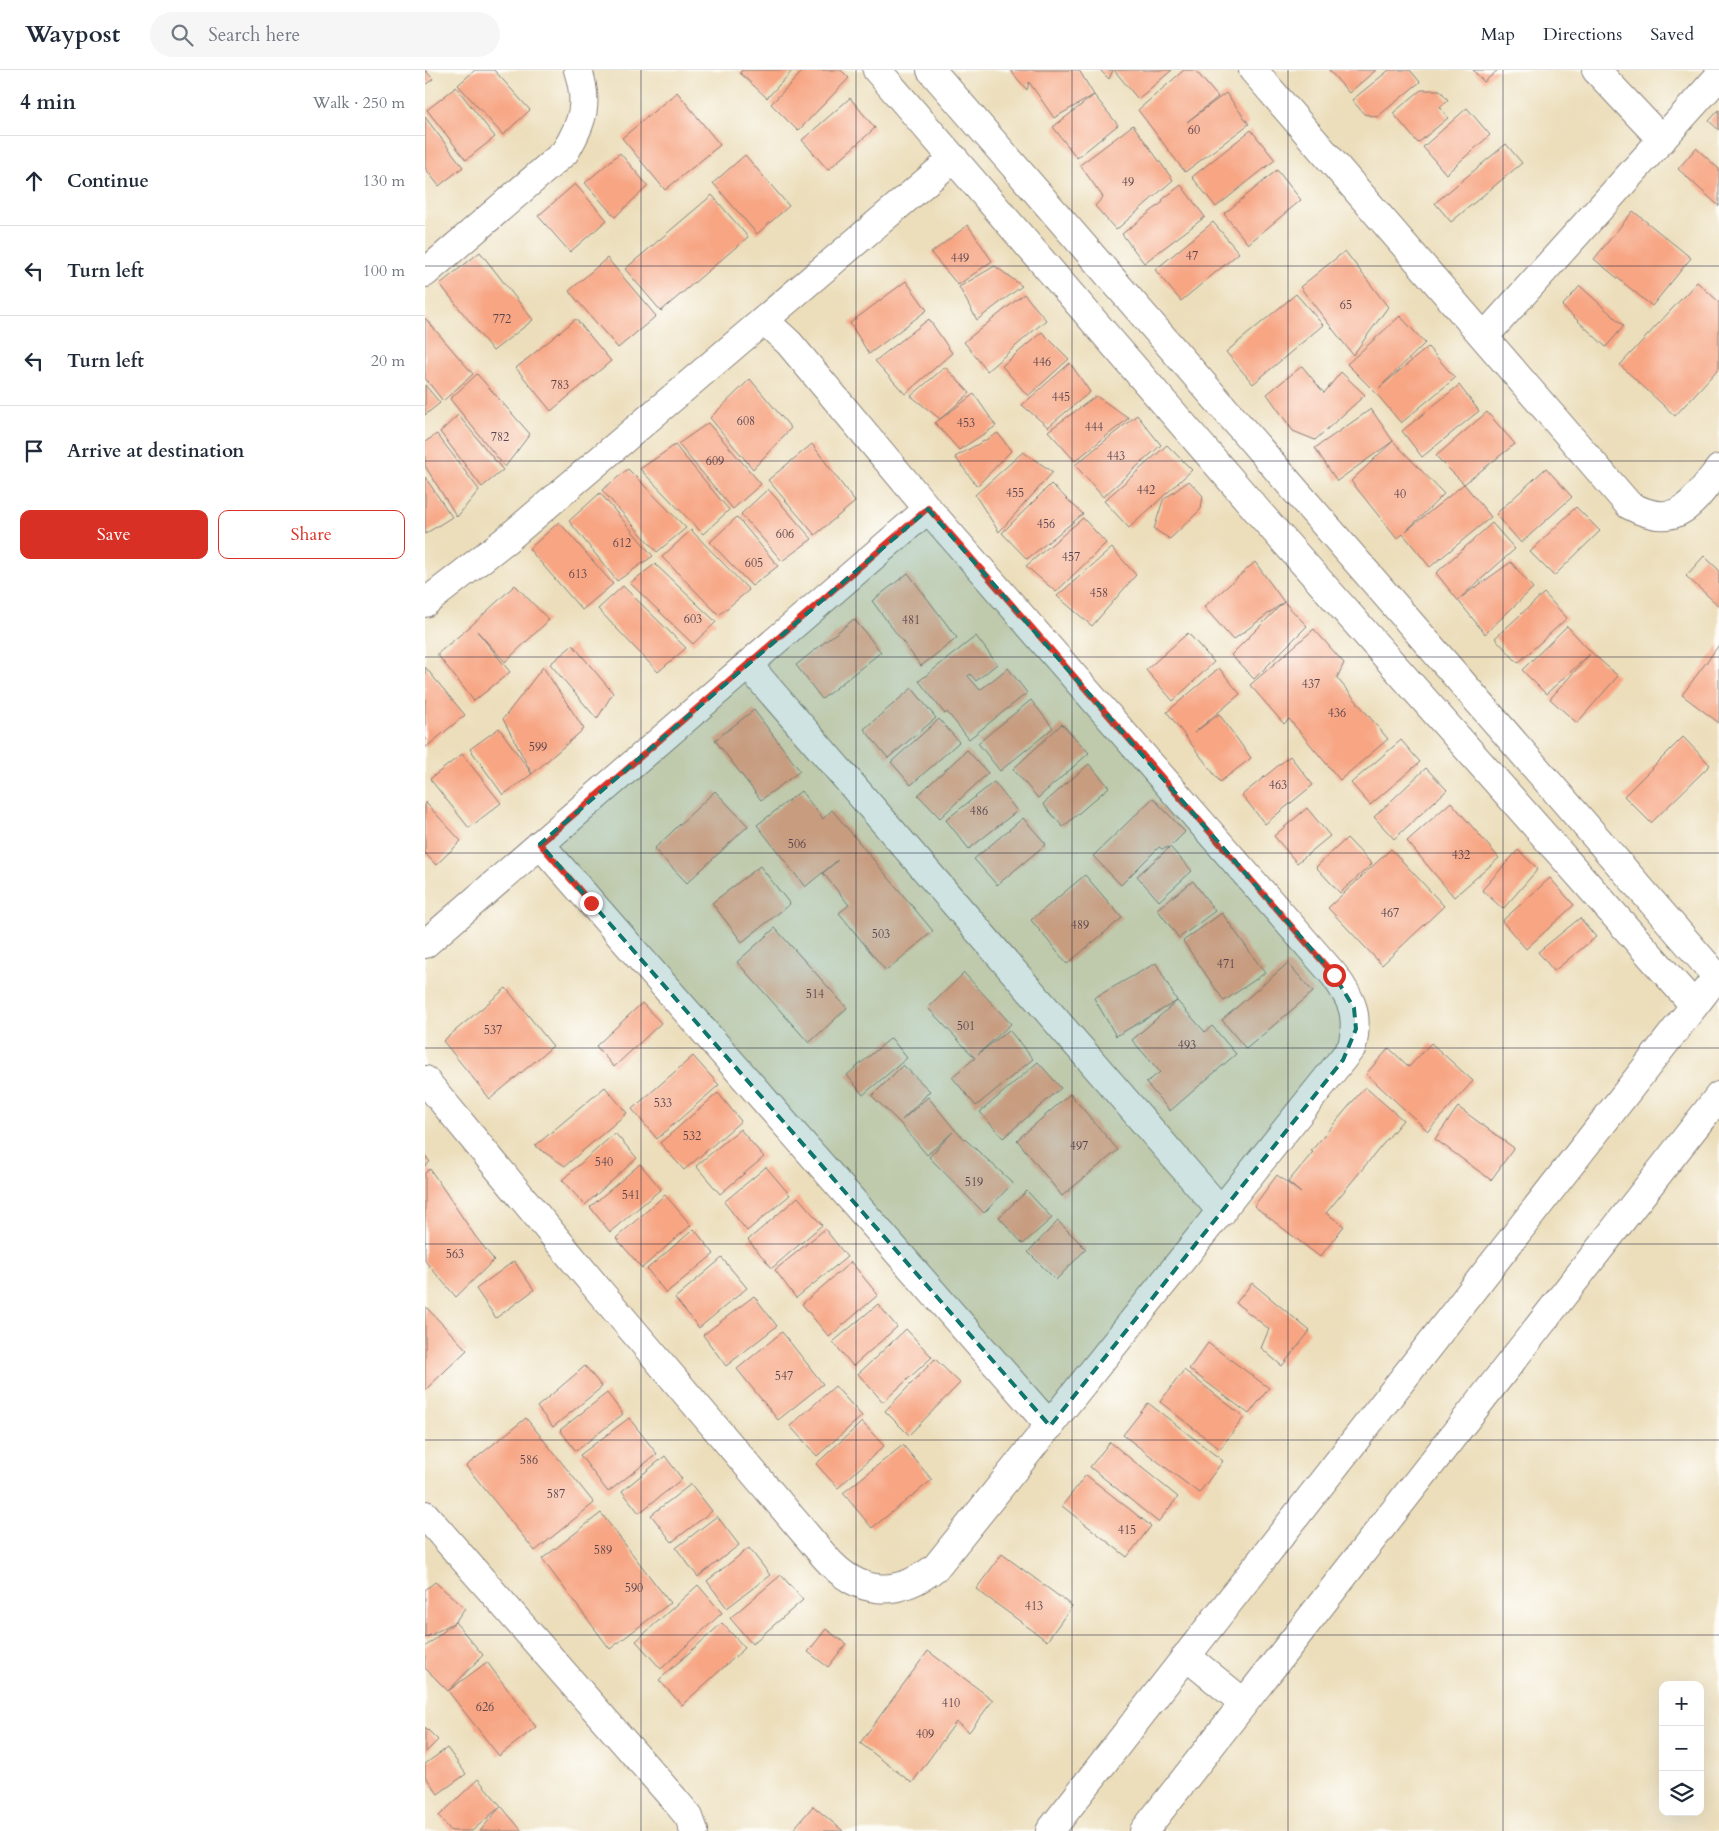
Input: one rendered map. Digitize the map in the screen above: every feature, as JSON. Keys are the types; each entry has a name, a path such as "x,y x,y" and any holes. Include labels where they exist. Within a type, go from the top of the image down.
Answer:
{"street":[{"path":"425,273 565,152 579,127 583,108 584,99 578,70"},
{"path":"877,70 1261,515 1694,1006"},
{"path":"931,70 1718,975 1050,1831"},
{"path":"1253,70 1629,505 1649,515 1671,515 1691,505 1719,470"},
{"path":"1596,70 1662,140"},
{"path":"1484,337 1719,76"},
{"path":"425,603 506,540 954,158"},
{"path":"425,1080 601,1293 839,1573 857,1584 877,1589 899,1588 919,1581 936,1568 1352,1047 1356,1028 1354,1008 1334,975 928,508 789,343 764,320"},
{"path":"425,944 928,508"},
{"path":"748,665 1222,1212"},
{"path":"540,844 1050,1426"},
{"path":"1144,1831 1719,1096"},
{"path":"425,1515 679,1805 689,1817 694,1831"},
{"path":"1186,1656 1244,1703"}],"highlighted area":[{"path":"928,509 1334,975 1354,1008 1356,1029 1343,1060 1050,1426 540,844"}],"building":[{"path":"425,70 433,79 425,85"},
{"path":"475,70 494,70 530,110 503,135 458,85"},
{"path":"742,70 793,70 767,98 740,73"},
{"path":"804,70 841,70 849,78 798,131 771,104"},
{"path":"1010,70 1079,70 1094,95 1054,118 1029,82 1027,90"},
{"path":"1100,70 1113,70 1109,79"},
{"path":"1114,70 1172,70 1138,99"},
{"path":"1184,70 1195,70 1218,97 1187,122 1226,93 1249,124 1185,172 1138,110"},
{"path":"1329,70 1376,70 1349,93"},
{"path":"1389,70 1410,70 1420,82 1377,117 1364,114 1352,100"},
{"path":"1473,70 1498,70 1484,82"},
{"path":"456,87 495,137 466,160 427,110"},
{"path":"1421,90 1440,90 1448,100 1440,107 1448,118 1418,143 1393,113"},
{"path":"677,92 720,145 665,190 622,138"},
{"path":"1094,95 1118,125 1077,158 1053,127"},
{"path":"850,98 875,128 828,170 802,140"},
{"path":"1467,108 1490,135 1446,174 1423,147"},
{"path":"1719,110 1719,130 1709,121"},
{"path":"425,117 463,167 439,186 425,168"},
{"path":"1133,125 1173,180 1116,230 1095,206 1103,197 1080,165"},
{"path":"1251,130 1275,160 1216,207 1192,177"},
{"path":"1506,144 1522,163 1451,222 1435,203"},
{"path":"1696,148 1719,169 1719,206 1678,169"},
{"path":"620,153 648,186 615,217 585,183"},
{"path":"745,155 789,206 757,234 713,183"},
{"path":"1277,170 1301,200 1248,244 1224,214"},
{"path":"575,184 607,220 570,252 538,216"},
{"path":"1181,185 1205,217 1144,263 1122,234 1163,202 1162,200"},
{"path":"712,195 748,237 661,311 625,269"},
{"path":"1633,211 1691,258 1652,306 1594,259"},
{"path":"1213,222 1239,253 1181,301 1155,270"},
{"path":"968,225 992,261 958,285 931,253"},
{"path":"1345,251 1388,307 1353,355 1300,287"},
{"path":"480,252 533,320 493,351 440,284"},
{"path":"607,258 656,316 618,348 569,291"},
{"path":"995,266 1022,286 977,320 959,287"},
{"path":"906,281 927,310 869,354 850,323"},
{"path":"1697,282 1719,302 1719,368 1675,416 1620,365"},
{"path":"1580,286 1624,326 1606,347 1562,306"},
{"path":"1024,294 1046,320 987,371 964,342"},
{"path":"1296,294 1323,325 1253,384 1226,352"},
{"path":"1400,316 1425,343 1379,388 1428,347 1455,378 1401,423 1375,392 1347,364"},
{"path":"425,318 473,374 443,401 425,378"},
{"path":"576,319 611,361 551,411 516,368"},
{"path":"929,319 952,353 905,394 875,361"},
{"path":"1042,332 1069,359 1028,396 1002,366"},
{"path":"1070,363 1090,392 1048,427 1022,405"},
{"path":"1302,366 1324,393 1341,372 1365,395 1315,440 1293,431 1267,394"},
{"path":"945,367 970,393 940,419 911,396"},
{"path":"477,374 530,434 505,467 450,399"},
{"path":"750,379 791,428 753,469 710,418"},
{"path":"425,385 440,403 425,415"},
{"path":"1459,385 1479,411 1422,457 1402,431"},
{"path":"974,394 996,426 959,450 935,423"},
{"path":"1096,396 1129,418 1075,461 1048,431"},
{"path":"1371,409 1393,441 1337,481 1315,448"},
{"path":"1487,412 1515,444 1464,484 1436,456"},
{"path":"458,415 503,470 482,487 440,432"},
{"path":"1137,415 1161,445 1103,497 1075,465"},
{"path":"708,423 761,484 733,509 678,444"},
{"path":"998,433 1011,451 977,486 955,457"},
{"path":"437,434 479,490 457,517 425,466 425,442"},
{"path":"1393,441 1444,494 1406,531 1464,484 1491,517 1430,567 1403,534 1397,539 1351,481"},
{"path":"812,444 855,502 815,535 768,480"},
{"path":"675,445 729,510 703,534 640,469"},
{"path":"1167,445 1192,470 1129,528 1104,501"},
{"path":"1023,452 1053,472 999,532 975,495"},
{"path":"1546,468 1572,497 1521,543 1496,514"},
{"path":"628,469 686,528 657,552 602,490"},
{"path":"425,477 452,517 425,534"},
{"path":"1189,481 1203,496 1201,509 1170,539 1154,529 1163,500"},
{"path":"1051,484 1083,514 1027,559 1002,533"},
{"path":"768,489 812,539 782,561 741,514"},
{"path":"600,493 653,556 617,581 569,521"},
{"path":"1576,507 1600,531 1554,576 1530,552"},
{"path":"737,517 778,566 752,586 710,542"},
{"path":"1083,518 1106,543 1056,592 1026,566"},
{"path":"559,522 613,584 582,610 529,549"},
{"path":"1492,523 1515,549 1459,599 1511,562 1533,588 1485,634 1436,573"},
{"path":"691,530 749,590 719,615 662,557"},
{"path":"1112,548 1136,575 1092,626 1057,596"},
{"path":"1704,556 1719,570 1719,606 1686,576"},
{"path":"1255,562 1284,602 1233,640 1204,607"},
{"path":"655,564 716,622 693,644 630,583"},
{"path":"908,573 957,638 921,666 872,601"},
{"path":"515,585 549,620 505,662 477,631 510,672 474,701 437,654"},
{"path":"623,586 686,648 658,672 598,609"},
{"path":"1544,593 1567,618 1518,663 1495,638"},
{"path":"1284,602 1307,626 1254,679 1231,655"},
{"path":"854,619 881,652 822,699 796,665"},
{"path":"1567,626 1591,652 1618,676 1577,723 1550,699 1590,654 1546,694 1522,670"},
{"path":"1314,629 1344,663 1337,678 1388,739 1340,780 1289,719 1284,724 1250,685"},
{"path":"1188,633 1214,662 1173,701 1146,670"},
{"path":"976,636 997,664 976,681 970,674 968,676 980,690 1008,668 1027,693 969,739 947,712 945,714 919,681"},
{"path":"573,645 613,693 597,719 550,664"},
{"path":"1719,645 1719,723 1682,695"},
{"path":"425,667 465,715 425,748"},
{"path":"543,667 584,729 532,774 503,719"},
{"path":"1219,668 1240,694 1194,733 1219,714 1251,758 1220,782 1167,712"},
{"path":"912,688 936,718 888,758 864,729"},
{"path":"1031,700 1053,728 1000,771 978,743"},
{"path":"754,710 800,771 761,800 715,740"},
{"path":"939,719 959,742 911,785 891,762"},
{"path":"1062,724 1089,753 1038,798 1013,769"},
{"path":"499,728 532,774 503,795 470,749"},
{"path":"1683,737 1710,765 1651,823 1624,796"},
{"path":"1401,740 1420,762 1370,805 1351,783"},
{"path":"967,750 988,773 940,818 918,795"},
{"path":"462,754 501,803 469,828 430,779"},
{"path":"1290,756 1313,785 1265,824 1242,795"},
{"path":"1089,764 1109,787 1063,827 1043,804"},
{"path":"1426,768 1447,790 1394,839 1374,817"},
{"path":"994,782 1017,811 969,849 946,820"},
{"path":"715,791 748,826 687,883 654,849"},
{"path":"801,791 823,819 832,810 933,931 886,971 839,913 849,905 823,873 838,860 805,887 757,825"},
{"path":"1153,798 1185,832 1170,847 1162,849 1159,847 1121,885 1093,856"},
{"path":"425,802 461,841 436,865 425,853"},
{"path":"1451,802 1499,858 1454,897 1407,841"},
{"path":"1307,808 1330,836 1297,863 1274,836"},
{"path":"1023,818 1046,844 997,885 974,859"},
{"path":"1347,838 1372,864 1340,893 1316,867"},
{"path":"1170,847 1192,871 1159,901 1137,876"},
{"path":"1391,849 1444,906 1382,965 1328,908"},
{"path":"1518,850 1538,869 1503,909 1482,890"},
{"path":"760,866 790,904 742,942 712,903"},
{"path":"1085,875 1122,918 1067,964 1031,920"},
{"path":"1550,878 1574,905 1526,949 1502,921"},
{"path":"1193,881 1215,911 1179,938 1157,909"},
{"path":"1222,913 1265,973 1224,1001 1183,941"},
{"path":"1580,918 1596,937 1554,971 1538,952"},
{"path":"775,928 847,1008 809,1043 737,962"},
{"path":"1156,963 1177,1001 1116,1036 1094,998"},
{"path":"1288,963 1313,992 1246,1049 1222,1020"},
{"path":"964,973 1011,1024 978,1054 1009,1030 1033,1059 976,1106 952,1077 975,1058 928,1008"},
{"path":"506,988 553,1046 490,1099 443,1041"},
{"path":"1177,1001 1205,1032 1212,1026 1236,1054 1170,1111 1146,1083 1160,1072 1132,1040"},
{"path":"642,1003 661,1023 614,1067 596,1046"},
{"path":"891,1038 907,1058 863,1095 847,1075"},
{"path":"1431,1043 1473,1081 1428,1131 1366,1074 1389,1048 1409,1067"},
{"path":"693,1056 719,1085 657,1139 632,1109"},
{"path":"1038,1062 1061,1088 1003,1138 980,1112"},
{"path":"903,1065 930,1091 902,1120 928,1097 955,1130 1013,1183 984,1213 929,1157 953,1132 927,1155 899,1122 872,1096"},
{"path":"605,1087 627,1113 565,1166 535,1146"},
{"path":"1365,1087 1403,1120 1326,1213 1344,1226 1320,1257 1254,1206 1277,1175 1301,1193 1288,1182 1313,1152 1311,1151"},
{"path":"718,1093 741,1121 684,1170 660,1143"},
{"path":"1070,1094 1118,1150 1062,1196 1017,1140"},
{"path":"1458,1107 1514,1148 1491,1180 1435,1139"},
{"path":"740,1129 764,1157 720,1194 696,1166"},
{"path":"615,1133 637,1158 585,1205 562,1180"},
{"path":"425,1155 430,1162 425,1166"},
{"path":"640,1164 661,1189 610,1232 590,1207"},
{"path":"766,1167 790,1195 747,1231 724,1202"},
{"path":"430,1169 475,1236 494,1260 456,1297 425,1261 425,1173"},
{"path":"1027,1191 1052,1218 1023,1244 999,1217"},
{"path":"665,1195 691,1225 642,1268 616,1238"},
{"path":"798,1197 822,1225 772,1268 748,1240"},
{"path":"1058,1221 1086,1249 1056,1280 1028,1252"},
{"path":"694,1229 714,1254 666,1293 647,1269"},
{"path":"825,1229 847,1257 796,1298 775,1270"},
{"path":"722,1258 747,1288 699,1328 675,1298"},
{"path":"514,1261 534,1290 496,1318 476,1289"},
{"path":"851,1262 878,1295 829,1337 802,1304"},
{"path":"1252,1283 1310,1331 1282,1366 1261,1348 1269,1329 1236,1303"},
{"path":"754,1296 777,1326 726,1366 703,1335"},
{"path":"878,1304 897,1327 853,1366 833,1342"},
{"path":"425,1306 467,1350 425,1390"},
{"path":"906,1329 932,1357 883,1402 858,1374"},
{"path":"782,1332 823,1384 778,1420 737,1369"},
{"path":"1208,1343 1269,1388 1249,1414 1189,1369"},
{"path":"935,1359 960,1383 909,1435 885,1411"},
{"path":"585,1366 602,1387 553,1427 537,1407"},
{"path":"1184,1370 1244,1417 1220,1449 1160,1402"},
{"path":"835,1386 862,1416 817,1456 790,1426"},
{"path":"607,1393 623,1414 576,1451 560,1430"},
{"path":"1148,1403 1223,1461 1199,1493 1123,1435"},
{"path":"526,1418 594,1503 535,1551 466,1466"},
{"path":"629,1418 657,1454 608,1492 580,1455"},
{"path":"862,1422 884,1446 838,1488 816,1464"},
{"path":"1110,1442 1178,1497 1158,1522 1090,1467"},
{"path":"903,1445 932,1480 872,1528 843,1493"},
{"path":"665,1456 682,1479 639,1513 622,1491"},
{"path":"1086,1475 1151,1526 1127,1557 1062,1506"},
{"path":"691,1484 712,1511 672,1542 651,1515"},
{"path":"601,1513 670,1603 610,1649 542,1559"},
{"path":"717,1516 739,1545 698,1577 676,1548"},
{"path":"749,1548 770,1575 727,1608 707,1581"},
{"path":"1002,1554 1072,1606 1047,1641 976,1589"},
{"path":"781,1575 803,1600 752,1644 730,1618"},
{"path":"435,1582 465,1608 455,1622 425,1638 425,1590"},
{"path":"698,1585 722,1613 661,1669 636,1641"},
{"path":"455,1622 483,1655 448,1691 425,1668 425,1647"},
{"path":"722,1623 745,1648 682,1705 659,1680"},
{"path":"826,1629 846,1644 828,1667 808,1652"},
{"path":"928,1651 993,1700 969,1732 956,1722 912,1783 860,1743"},
{"path":"487,1662 536,1727 499,1756 448,1691"},
{"path":"425,1727 438,1740 425,1753"},
{"path":"447,1748 466,1774 438,1794 425,1776 425,1764"},
{"path":"478,1779 501,1806 472,1831 451,1831 439,1816"},
{"path":"501,1806 522,1831 480,1831"},
{"path":"813,1806 843,1831 792,1831"}],"route":[{"path":"591,903 540,844 928,508 1334,975"}]}
